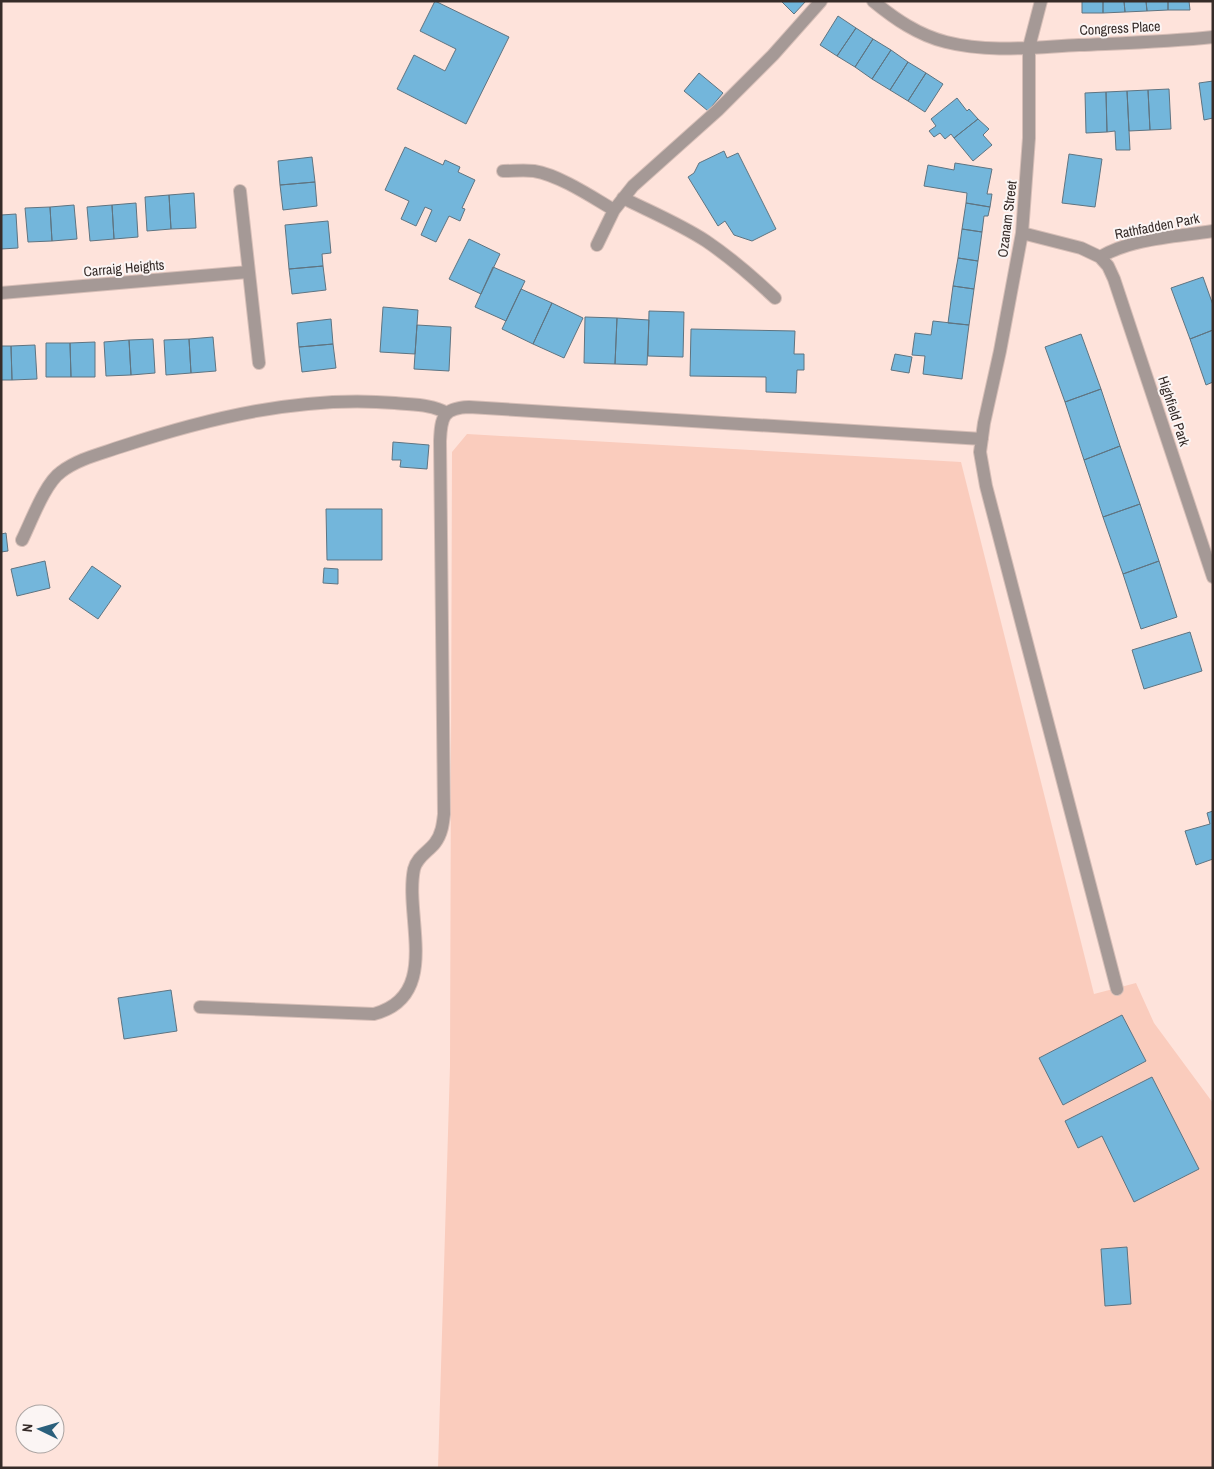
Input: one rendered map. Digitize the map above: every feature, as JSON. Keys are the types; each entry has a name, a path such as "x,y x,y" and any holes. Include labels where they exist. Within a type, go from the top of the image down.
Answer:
{"street":[{"path":"596,245 614,210 643,176 718,110 773,55 821,1"},
{"name":"Congress Place","path":"873,1 909,27 945,42 982,48 1029,48 1157,42 1213,37"},
{"name":"Ozanam Street","path":"1041,1 1029,48 1030,138 1022,233 1013,288 982,439 981,462 1117,989"},
{"path":"503,171 528,171 546,174 580,190 614,210"},
{"path":"240,191 259,363"},
{"path":"623,198 679,226 704,241 750,274 775,298"},
{"name":"Rathfadden Park","path":"1100,256 1116,248 1133,244 1213,231"},
{"path":"1022,233 1081,248 1100,256"},
{"name":"Highfield Park","path":"1100,256 1108,266 1114,279 1213,577"},
{"name":"Carraig Heights","path":"1,293 248,272"},
{"path":"22,540 50,482 59,472 78,461 178,429 278,407 331,401 389,402 429,406 447,413"},
{"path":"200,1007 374,1014 387,1011 398,1004 406,994 415,967 416,954 414,869 420,858 438,838 444,814 440,441 442,423 447,413 455,408 469,407 982,439"}],"shaded area":[{"path":"467,434 961,462 1094,994 1136,983 1154,1023 1213,1103 1213,1468 438,1468 450,1066 452,452"}],"building":[{"path":"435,1 509,37 466,124 397,89 414,55 445,71 456,49 420,31"},
{"path":"781,1 806,1 794,14"},
{"path":"1082,1 1103,1 1103,13 1082,13"},
{"path":"1103,1 1124,1 1125,12 1103,13"},
{"path":"1124,1 1146,1 1147,11 1125,12"},
{"path":"1146,1 1168,1 1168,10 1147,11"},
{"path":"1168,1 1189,1 1190,10 1168,10"},
{"path":"838,16 856,28 837,56 820,45"},
{"path":"856,28 873,39 855,67 837,56"},
{"path":"873,39 891,50 872,79 855,67"},
{"path":"891,50 908,62 890,90 872,79"},
{"path":"908,62 926,73 908,101 890,90"},
{"path":"699,73 723,93 708,111 684,91"},
{"path":"926,73 943,84 925,112 908,101"},
{"path":"1213,81 1213,118 1204,120 1199,83"},
{"path":"1169,89 1171,129 1150,130 1148,90"},
{"path":"1148,90 1150,130 1129,131 1127,91"},
{"path":"1127,91 1130,150 1116,150 1115,131 1107,132 1106,92"},
{"path":"1106,92 1107,132 1086,133 1085,93"},
{"path":"957,98 967,111 969,109 978,119 954,138 951,134 945,139 940,133 934,137 929,131 936,126 931,119"},
{"path":"978,119 989,129 983,135 992,145 973,161 954,138"},
{"path":"405,147 443,165 445,160 460,167 458,172 475,180 462,208 465,209 460,221 449,216 436,242 421,235 432,210 425,207 416,226 401,219 409,201 385,190"},
{"path":"724,151 727,158 738,153 776,229 752,241 734,235 725,221 718,226 688,177 694,173 699,163"},
{"path":"1069,154 1102,159 1095,207 1062,203"},
{"path":"312,157 315,182 280,185 278,161"},
{"path":"955,163 992,169 987,194 992,194 990,207 966,203 967,193 924,186 928,165 954,170"},
{"path":"315,182 317,206 283,210 280,185"},
{"path":"194,193 196,228 171,229 169,195"},
{"path":"169,195 171,229 147,231 145,197"},
{"path":"136,203 138,237 114,239 112,205"},
{"path":"966,203 990,207 988,216 984,216 982,232 962,229"},
{"path":"74,205 77,239 52,241 50,207"},
{"path":"112,205 114,239 90,241 87,207"},
{"path":"50,207 52,241 28,242 25,208"},
{"path":"16,214 18,248 1,249 1,215"},
{"path":"328,221 331,253 322,254 323,266 289,269 285,225"},
{"path":"962,229 982,232 978,261 958,258"},
{"path":"469,239 500,254 481,294 449,279"},
{"path":"958,258 978,261 974,289 953,286"},
{"path":"323,266 326,290 292,294 289,269"},
{"path":"493,267 525,281 506,321 475,307"},
{"path":"1203,277 1213,305 1213,330 1190,339 1171,288"},
{"path":"953,286 974,289 969,325 948,323"},
{"path":"521,289 552,303 533,344 502,329"},
{"path":"552,303 583,318 564,358 533,344"},
{"path":"383,307 418,310 415,354 380,352"},
{"path":"649,311 684,312 683,357 648,356"},
{"path":"585,317 617,318 615,364 584,363"},
{"path":"617,318 649,320 647,365 615,364"},
{"path":"331,319 333,344 299,347 297,323"},
{"path":"933,321 969,325 962,379 923,374 925,356 912,355 915,333 931,335"},
{"path":"417,325 451,327 449,371 414,369"},
{"path":"691,329 795,331 794,354 804,354 804,370 797,370 796,393 766,392 766,377 690,376"},
{"path":"1213,330 1213,382 1206,385 1190,339"},
{"path":"1081,334 1101,389 1065,402 1045,347"},
{"path":"213,337 216,371 191,373 189,339"},
{"path":"153,339 155,373 131,375 129,340"},
{"path":"189,339 191,373 166,375 164,340"},
{"path":"129,340 131,375 106,376 104,342"},
{"path":"95,342 95,377 71,377 70,343"},
{"path":"46,343 70,343 71,377 46,377"},
{"path":"333,344 336,368 302,372 299,347"},
{"path":"35,345 37,379 12,380 11,346"},
{"path":"1,346 11,346 12,380 1,380"},
{"path":"895,354 912,357 909,373 891,370"},
{"path":"1101,389 1120,446 1084,460 1065,402"},
{"path":"393,442 429,445 427,469 400,467 401,460 392,460"},
{"path":"1120,446 1140,504 1103,517 1084,460"},
{"path":"1140,504 1159,561 1123,574 1103,517"},
{"path":"326,509 382,509 382,560 327,560"},
{"path":"6,533 8,551 1,552 1,534"},
{"path":"45,561 50,588 17,596 11,569"},
{"path":"1159,561 1177,617 1141,629 1123,574"},
{"path":"92,566 121,586 98,619 69,599"},
{"path":"324,568 338,569 338,584 323,583"},
{"path":"1190,632 1202,671 1144,689 1132,650"},
{"path":"1213,811 1213,859 1196,865 1185,831 1210,824 1207,813"},
{"path":"171,990 177,1031 124,1039 118,998"},
{"path":"1122,1015 1146,1061 1063,1105 1039,1058"},
{"path":"1152,1077 1199,1169 1134,1202 1102,1136 1078,1148 1065,1121"},
{"path":"1127,1247 1131,1304 1105,1306 1101,1249"}]}
